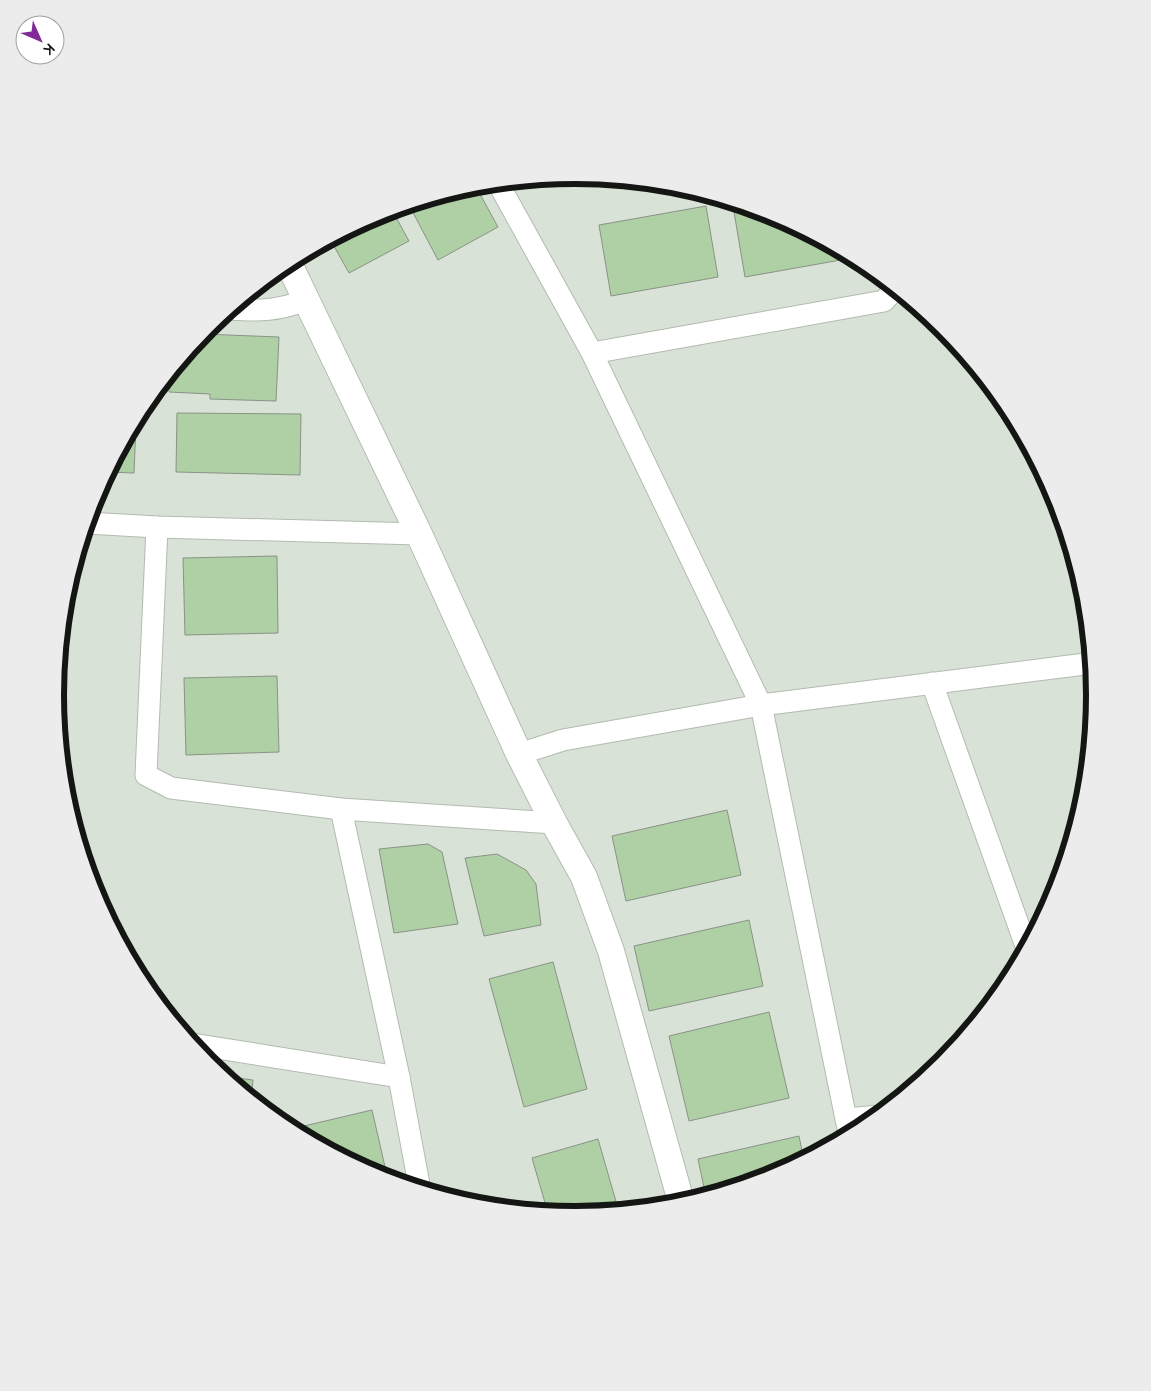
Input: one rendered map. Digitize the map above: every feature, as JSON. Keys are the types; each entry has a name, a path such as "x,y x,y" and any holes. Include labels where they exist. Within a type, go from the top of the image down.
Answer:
{"street":[{"path":"502,189 592,353 761,705 848,1127"},
{"path":"292,270 420,534 519,754 584,877 602,924 680,1196"},
{"path":"592,353 884,301 891,293"},
{"path":"240,310 259,311 279,308 306,300"},
{"path":"94,523 157,527 420,534"},
{"path":"157,527 146,775 171,788 342,809 554,823"},
{"path":"519,754 564,740 761,705 1086,664"},
{"path":"932,683 1024,941"},
{"path":"342,809 399,1077 419,1182"},
{"path":"203,1046 399,1077"}],"building":[{"path":"480,193 498,227 438,260 412,211 443,201"},
{"path":"706,206 718,277 611,296 599,225"},
{"path":"734,209 802,237 843,260 745,277"},
{"path":"396,217 409,241 349,273 333,245"},
{"path":"214,334 279,337 276,401 210,399 210,394 169,392 170,384"},
{"path":"177,413 301,414 300,475 176,472"},
{"path":"136,434 134,473 116,472"},
{"path":"277,556 278,633 185,635 183,558"},
{"path":"277,676 279,752 186,755 184,678"},
{"path":"727,810 741,875 626,901 612,836"},
{"path":"428,844 442,852 458,924 394,933 379,849"},
{"path":"497,854 526,870 536,884 541,925 484,936 465,858"},
{"path":"749,920 763,986 649,1011 634,946"},
{"path":"553,962 587,1089 524,1107 489,979"},
{"path":"769,1012 789,1098 689,1121 669,1036"},
{"path":"236,1078 253,1080 252,1091"},
{"path":"372,1110 386,1170 320,1139 305,1130 304,1126"},
{"path":"799,1136 803,1154 740,1180 705,1191 698,1159"},
{"path":"598,1139 617,1205 546,1206 532,1158"}]}
